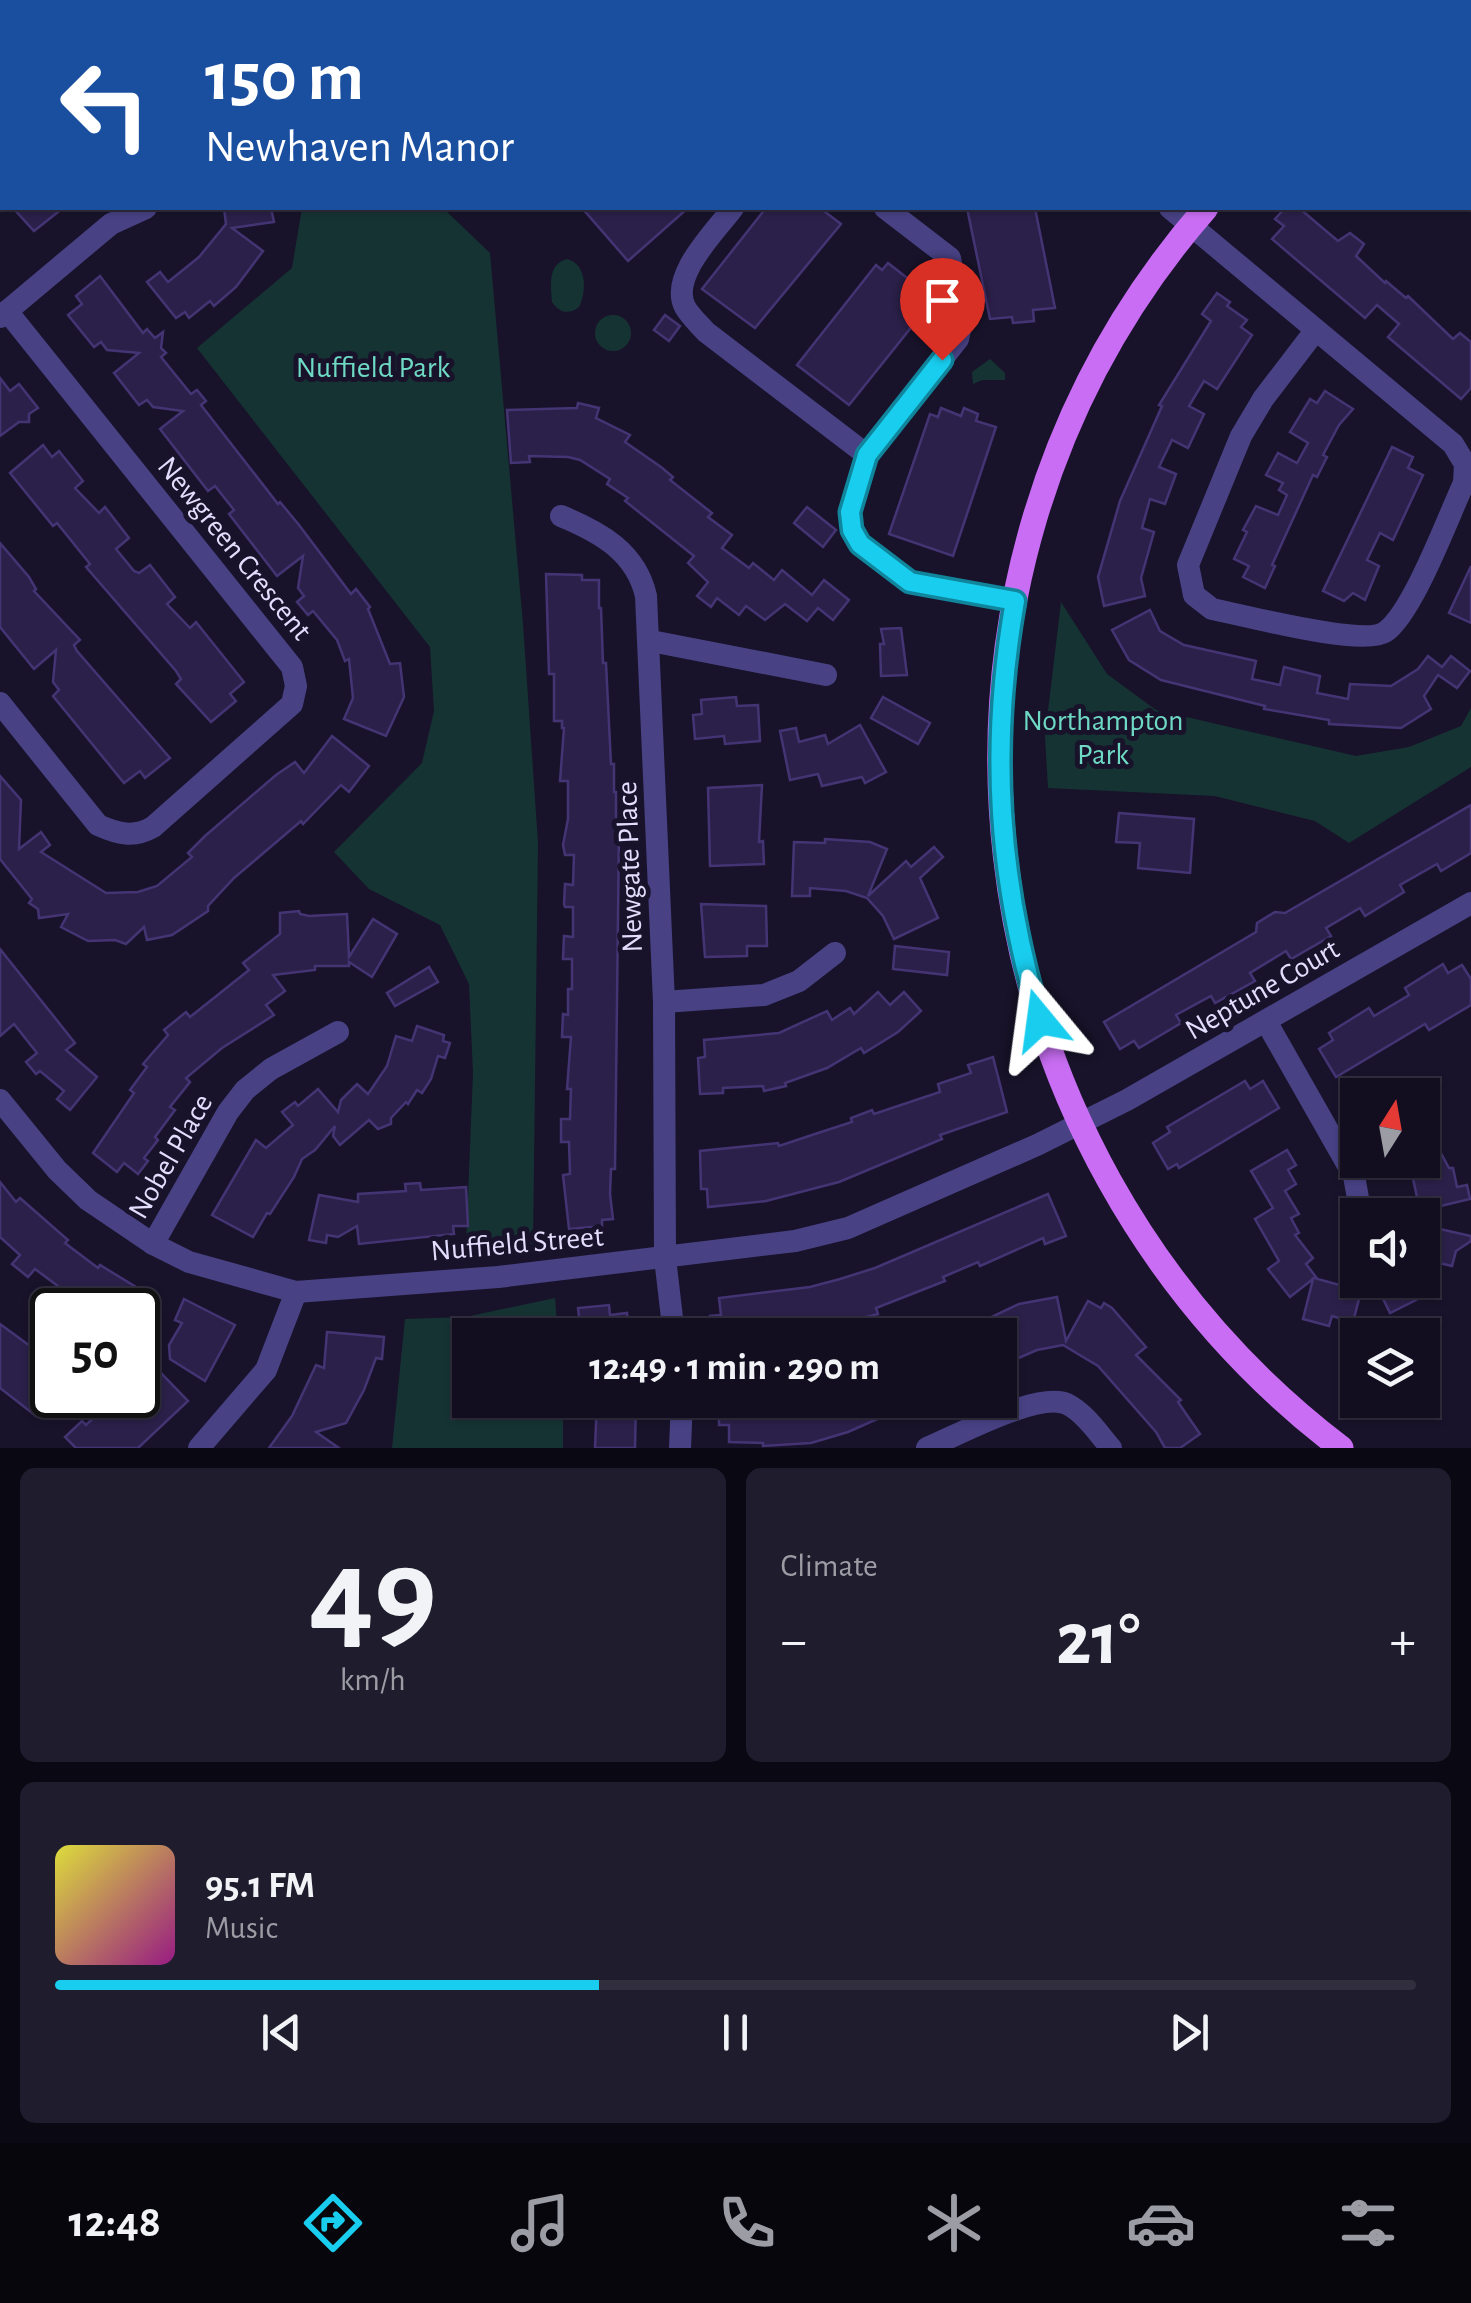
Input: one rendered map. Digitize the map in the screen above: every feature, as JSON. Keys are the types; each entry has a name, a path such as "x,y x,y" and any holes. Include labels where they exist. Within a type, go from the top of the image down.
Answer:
{"main road":[{"path":"1198,216 1120,321 1076,406 1043,489 1015,601 1006,656 1000,723 1000,814 1006,872 1040,1020 1080,1123 1120,1201 1186,1298 1263,1382 1341,1448"}],"street":[{"path":"4,314 111,224 142,210"},
{"path":"732,210 684,274 680,290 685,307 706,332 867,455"},
{"path":"892,210 950,258 962,322 958,339 867,455 850,512 852,530 860,544 910,582 1015,601"},
{"path":"1198,216 1315,331 1453,444 1465,464 1464,483 1402,615 1383,634 1358,638 1212,609 1194,594 1188,565 1241,436 1263,399 1315,331"},
{"name":"Newgreen Crescent","path":"0,703 98,825 114,833 128,834 154,827 292,704 296,686 292,667 4,314"},
{"name":"Newgate Place","path":"561,516 598,532 641,575 651,641 664,1002 665,1258 672,1318"},
{"path":"651,641 826,676"},
{"name":"Neptune Court","path":"1080,1123 1267,1022 1471,903"},
{"path":"664,1002 764,996 799,981 834,953"},
{"path":"1267,1022 1354,1176 1358,1198"},
{"name":"Nobel Place","path":"153,1244 244,1090 271,1069 338,1032"},
{"name":"Nuffield Street","path":"0,1100 57,1170 88,1200 153,1244 189,1262 296,1292 498,1277 795,1241 848,1228 1080,1123"},
{"path":"199,1448 266,1370 296,1292"},
{"path":"927,1448 1040,1401 1062,1402 1078,1411 1111,1448"},
{"path":"680,1448 681,1418"}],"green space":[{"name":"Nuffield Park","path":"302,210 445,210 490,253 538,843 533,1244 466,1246 473,1073 469,984 440,925 369,889 334,852 422,763 434,711 430,647 197,348 292,268"},
{"path":"567,259 582,272 584,286 579,307 564,312 552,302 551,289 553,271"},
{"path":"613,315 626,320 631,333 626,346 613,351 600,346 595,333 600,320"},
{"path":"990,359 1005,373 1005,380 973,384 972,372"},
{"name":"Northampton Park","path":"1061,602 1107,674 1156,710 1356,756 1409,747 1461,726 1471,708 1471,767 1349,843 1315,821 1215,796 1048,788 1045,736"},
{"path":"555,1298 557,1318 452,1318 452,1418 563,1418 563,1448 392,1448 405,1319 465,1317"}],"building":[{"path":"15,210 60,210 34,231"},
{"path":"224,210 271,210 274,222 232,228 263,251 236,287 214,306 210,301 189,318 185,312 176,318 147,282 160,272 168,282 199,257 226,224"},
{"path":"584,210 686,210 628,261"},
{"path":"764,210 823,210 841,224 755,328 702,289"},
{"path":"967,210 1035,210 1055,308 1033,310 1034,321 990,319"},
{"path":"1283,210 1301,210 1338,241 1350,233 1364,244 1356,256 1385,283 1408,296 1453,339 1460,333 1471,342 1471,388 1461,399 1388,337 1399,324 1377,305 1365,318 1272,239 1284,226 1275,219"},
{"path":"888,263 934,299 849,405 797,365 876,265 882,270"},
{"path":"100,276 143,333 147,329 155,338 163,332 161,348 166,353 161,357 191,394 197,390 206,401 201,405 278,504 299,525 351,594 356,589 370,607 390,664 400,663 404,697 386,736 344,719 353,698 349,659 345,661 337,640 313,611 308,615 297,602 304,596 298,588 303,556 277,576 229,514 234,510 215,486 208,491 160,429 183,411 153,407 147,400 139,405 114,373 139,353 107,350 101,342 94,347 68,315 82,304 76,296"},
{"path":"1217,293 1247,320 1241,327 1252,335 1217,389 1204,381 1189,406 1204,414 1188,448 1172,440 1159,467 1176,474 1165,504 1150,499 1142,528 1154,532 1141,578 1145,596 1104,606 1098,577 1120,501 1162,406 1159,405 1211,321 1202,314"},
{"path":"665,315 680,326 669,341 654,330"},
{"path":"0,378 10,391 19,384 38,408 29,414 29,422 19,422 0,436"},
{"path":"1325,391 1353,409 1323,455 1327,457 1317,477 1313,475 1265,588 1243,577 1249,566 1234,559 1256,506 1278,515 1287,495 1279,490 1283,483 1266,475 1278,453 1297,463 1308,443 1290,432 1310,399 1317,403"},
{"path":"578,403 599,408 596,418 630,435 625,442 661,467 673,477 670,480 712,513 708,517 732,535 722,548 749,568 753,563 774,580 782,570 812,595 824,580 849,600 833,620 818,608 807,621 785,604 765,620 746,606 739,615 717,598 711,607 697,596 708,582 688,563 694,556 625,501 628,498 607,484 610,479 568,457 529,456 530,462 511,463 507,410 577,408"},
{"path":"941,408 961,416 964,408 978,414 976,421 996,427 953,556 889,534 930,414 938,417"},
{"path":"43,445 52,457 59,451 83,481 75,488 99,513 105,507 129,538 116,549 134,571 139,573 150,565 175,597 167,604 190,628 196,622 244,682 230,694 236,701 211,722 176,684 181,679 176,671 86,567 90,564 57,523 53,526 10,473"},
{"path":"1392,447 1413,457 1408,468 1423,475 1393,540 1380,533 1367,560 1379,566 1365,600 1353,593 1344,601 1323,591"},
{"path":"807,507 836,530 823,547 794,523"},
{"path":"0,543 29,577 34,591 80,640 74,645 77,651 170,758 145,778 140,771 124,783 53,696 59,690 53,682 56,650 34,669 0,627"},
{"path":"1471,566 1471,623 1449,613"},
{"path":"546,574 582,575 582,580 599,580 619,833 615,1169 611,1169 610,1194 613,1219 602,1220 602,1226 569,1229 563,1175 570,1174 569,1142 561,1142 561,1119 570,1119 571,1089 567,1089 571,1037 562,1037 563,1014 568,1015 568,989 572,989 572,959 563,959 564,936 573,937 573,907 564,904 565,884 573,885 574,855 565,855 563,845 568,781 560,781 564,728 562,721 554,721"},
{"path":"1150,610 1160,631 1184,645 1256,661 1252,679 1280,685 1284,667 1320,676 1317,693 1348,699 1350,684 1391,686 1418,669 1428,656 1442,667 1451,656 1470,671 1457,688 1438,675 1424,696 1431,709 1401,728 1329,724 1329,720 1264,709 1265,706 1161,680 1129,660 1112,630"},
{"path":"901,628 907,675 881,676 881,629"},
{"path":"736,697 737,706 758,705 760,741 725,744 724,736 695,739 693,715 702,714 701,700"},
{"path":"883,697 930,723 918,744 871,718"},
{"path":"860,725 886,772 865,783 862,777 822,786 818,774 790,780 780,731 796,728 799,742 825,735 828,744"},
{"path":"332,736 369,766 349,792 341,785 303,824 301,821 234,878 208,906 208,911 172,935 147,940 144,927 126,944 115,940 88,941 61,927 68,914 39,918 38,909 29,903 32,899 0,859 0,776 21,800 19,849 41,832 50,845 41,852 106,893 138,892 157,886 192,857 188,853 205,836 276,775 295,762 304,773"},
{"path":"762,785 759,842 763,841 764,864 710,866 708,788"},
{"path":"1471,805 1471,853 1441,871 1437,864 1400,885 1404,892 1365,916 1360,908 1326,928 1331,936 1291,959 1286,951 1250,973 1255,981 1215,1003 1211,996 1176,1015 1181,1023 1139,1048 1134,1041 1120,1049 1104,1022 1256,932 1257,923 1275,912 1285,913"},
{"path":"1119,813 1194,819 1190,873 1138,868 1140,843 1116,842"},
{"path":"825,839 870,842 887,849 868,896 906,861 911,867 934,847 943,857 920,878 938,918 894,939 883,916 867,898 846,891 810,888 810,896 792,896 794,842 825,843"},
{"path":"701,904 766,906 767,946 747,946 747,956 705,957"},
{"path":"299,911 309,916 347,914 349,957 373,919 397,934 372,977 349,962 349,966 315,966 315,970 273,975 285,991 266,1005 274,1015 222,1048 186,1078 190,1082 170,1107 175,1110 155,1137 158,1140 144,1158 148,1161 138,1174 124,1163 117,1172 93,1153 134,1093 130,1090 147,1067 143,1064 168,1035 164,1030 186,1012 190,1017 249,970 243,963 280,934 280,913"},
{"path":"895,946 949,952 947,975 893,969"},
{"path":"0,949 75,1043 66,1050 97,1077 70,1110 57,1099 64,1091 40,1071 36,1074 26,1062 37,1053 14,1024 0,1036"},
{"path":"1443,964 1448,973 1462,965 1471,979 1471,1005 1429,1030 1425,1024 1336,1077 1319,1049 1333,1040 1329,1033 1369,1008 1374,1016 1409,995 1405,988"},
{"path":"429,967 438,982 395,1006 387,993"},
{"path":"878,992 890,1005 904,992 921,1011 898,1032 864,1053 861,1048 827,1068 785,1083 786,1086 764,1091 763,1086 723,1088 723,1093 700,1094 698,1058 705,1057 704,1040 779,1033 827,1011 832,1020 850,1008 854,1014"},
{"path":"417,1026 444,1035 443,1041 450,1043 445,1058 438,1056 422,1093 417,1090 391,1118 391,1124 378,1129 369,1120 340,1145 333,1136 335,1126 302,1159 253,1237 212,1215 256,1140 266,1148 293,1125 282,1112 295,1102 298,1106 318,1089 338,1112 341,1100 357,1084 368,1094 387,1066 396,1036 412,1041"},
{"path":"993,1057 1007,1112 940,1135 942,1139 839,1182 766,1201 708,1207 707,1189 701,1189 700,1151 778,1143 779,1146 852,1122 851,1118 872,1110 874,1114 940,1092 938,1084 971,1073 968,1065"},
{"path":"1245,1081 1250,1089 1263,1081 1279,1108 1179,1168 1177,1164 1168,1169 1153,1143 1170,1132 1167,1127"},
{"path":"1287,1150 1296,1165 1288,1170 1296,1184 1285,1191 1299,1214 1291,1218 1299,1233 1295,1235 1313,1258 1306,1264 1314,1278 1340,1285 1340,1298 1359,1298 1354,1318 1332,1316 1329,1326 1303,1319 1313,1279 1290,1297 1268,1269 1279,1261 1255,1219 1273,1208 1251,1171"},
{"path":"1440,1151 1449,1168 1453,1168 1457,1187 1467,1185 1470,1199 1440,1206 1440,1198 1417,1198 1413,1178 1440,1178"},
{"path":"0,1182 16,1202 20,1198 68,1240 65,1243 98,1268 100,1265 138,1288 60,1288 35,1269 28,1277 12,1264 20,1255 0,1237"},
{"path":"420,1183 421,1190 466,1187 468,1226 453,1226 454,1234 359,1244 357,1226 338,1237 327,1235 326,1243 309,1240 319,1195 358,1202 358,1194 406,1191 405,1184"},
{"path":"1048,1194 1066,1236 1045,1244 1043,1238 980,1266 978,1262 943,1277 945,1281 876,1308 878,1314 862,1318 710,1318 721,1315 719,1298 810,1287 875,1268"},
{"path":"1440,1229 1471,1236 1471,1241 1456,1251 1452,1266 1440,1263"},
{"path":"1057,1297 1066,1341 1088,1301 1101,1308 1104,1303 1112,1308 1146,1347 1136,1355 1181,1400 1178,1402 1200,1434 1180,1448 1165,1448 1156,1432 1098,1366 1063,1345 1017,1359 1017,1318 990,1318 1019,1304"},
{"path":"1383,1298 1420,1298 1390,1313"},
{"path":"184,1299 235,1325 205,1381 170,1359 169,1345 182,1323 175,1320"},
{"path":"609,1305 610,1315 627,1313 628,1318 579,1318 578,1308"},
{"path":"0,1324 30,1346 30,1411 0,1388"},
{"path":"327,1332 384,1337 382,1359 376,1358 346,1423 316,1432 339,1448 269,1448 292,1416 316,1365 324,1368"},
{"path":"160,1374 188,1401 138,1448 76,1448 65,1437 82,1421 86,1425 93,1418 160,1418"},
{"path":"596,1418 636,1418 635,1448 595,1448"},
{"path":"719,1418 880,1418 811,1443 763,1446 729,1442 729,1425 719,1425"}],"route":[{"path":"942,360 867,455 850,512 852,530 860,544 910,582 1015,601 1000,723 1000,814 1014,920 1040,1020"}]}
